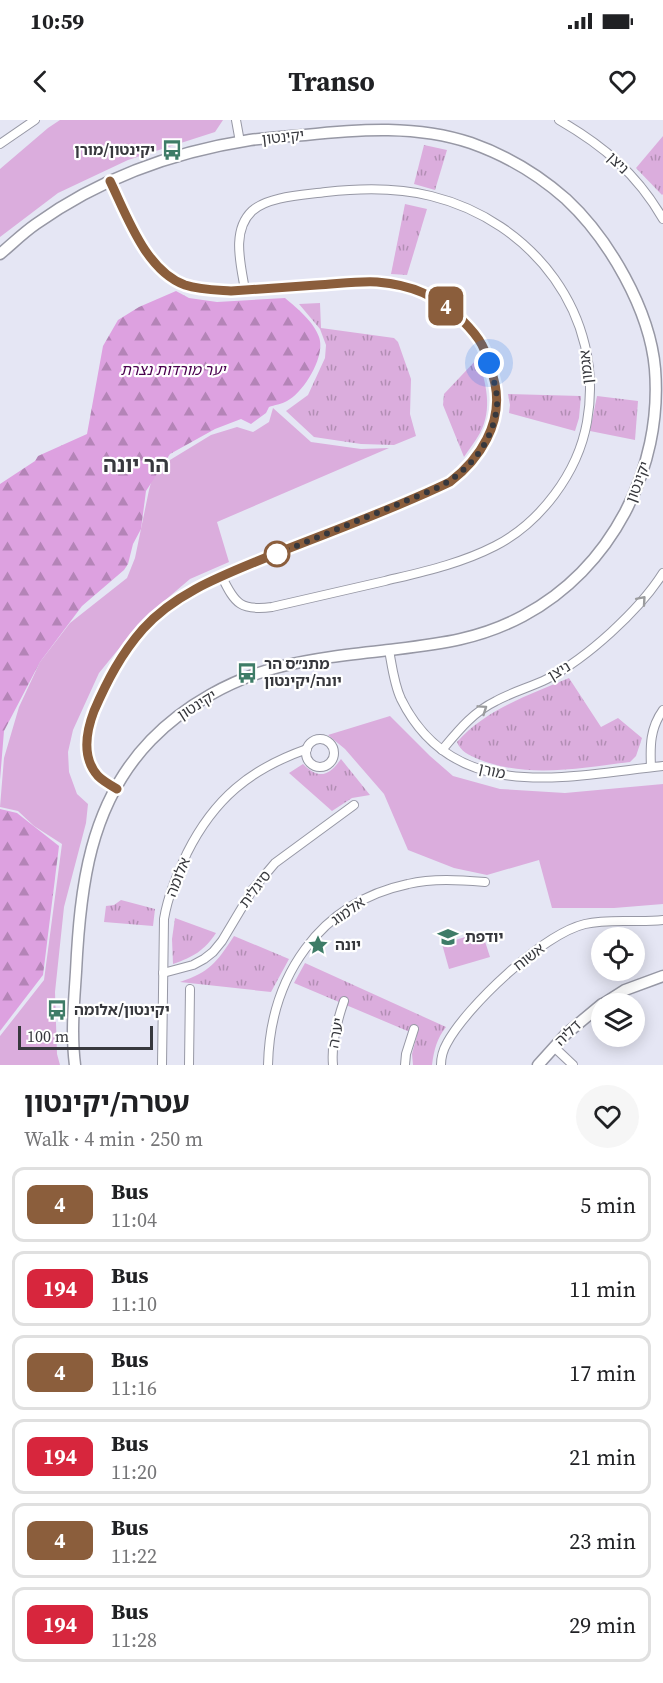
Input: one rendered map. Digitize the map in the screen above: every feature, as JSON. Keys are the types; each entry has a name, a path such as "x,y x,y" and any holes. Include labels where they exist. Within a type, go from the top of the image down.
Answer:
{"street":[{"path":"0,144 35,120"},
{"path":"236,120 240,142"},
{"name":"ניצן","path":"559,120 596,143 618,161 638,183 663,219"},
{"name":"יקינטון","path":"0,254 35,225 82,195 138,169 191,152 240,142 359,129 410,132 454,138 477,146 524,169 548,184 567,200 601,240 615,261 639,310 649,338 659,400 641,478 620,523 583,571 545,604 498,628 472,637 279,667 222,690 195,705 155,735 130,767 107,805 95,837 83,885 73,1019 75,1065"},
{"path":"110,181 149,255 160,269 184,285 211,290 244,290 374,282 417,290 438,300 470,328 482,345 495,385 497,403 487,439 465,470 450,482 222,576 192,591 145,628 124,653 108,680 92,717 87,738 87,755 92,768 99,777 117,789"},
{"name":"אגמון","path":"222,576 229,592 237,602 257,609 440,568 475,556 519,530 553,495 578,454 589,411 587,358 582,334 574,313 549,269 510,232 485,216 458,204 400,190 369,189 284,198 264,204 252,211 240,232 239,248 244,290"},
{"name":"ניצן","path":"442,750 465,722 485,707 547,679 594,647 640,602 663,573"},
{"name":"מורן","path":"389,650 400,698 419,728 442,750 470,766 503,776 525,777 571,776 663,766"},
{"path":"651,767 652,729 663,710"},
{"name":"אלומה","path":"162,1065 164,919 173,884 183,862 205,821 231,791 251,776 289,755 307,749"},
{"name":"סיגלית","path":"163,972 192,965 213,952 253,889 275,863 354,805"},
{"name":"אלמוג","path":"268,1065 269,1039 280,993 304,950 342,911 361,900 408,884 444,880 486,882"},
{"name":"אשוח","path":"441,1065 442,1054 447,1042 481,999 530,954 556,937 587,924 663,920"},
{"name":"דליה","path":"620,993 663,976"},
{"path":"189,1065 190,989"},
{"name":"יערה","path":"333,1065 335,1033 344,1001"},
{"name":"דליה","path":"538,1065 591,1012"},
{"path":"405,1065 414,1029"},
{"path":"554,1047 573,1065"}],"green space":[{"path":"60,120 223,120 215,132 128,160 58,193 0,237 0,169"},
{"path":"663,136 663,194 662,195 636,168"},
{"path":"424,145 447,150 435,190 414,184"},
{"path":"405,204 427,209 407,275 391,274"},
{"name":"יער מורדות נצרת","path":"176,291 189,298 217,302 285,298 305,316 317,331 320,345 316,363 306,382 294,396 285,402 269,407 266,413 251,424 241,419 215,429 170,454 146,491 141,529 133,544 128,564 82,606 40,662 4,731 0,780 0,484 35,461 38,456 87,434 103,346 118,320 139,307"},
{"path":"320,303 321,328 394,338 398,342 411,379 410,414 416,436 394,445 361,444 314,437 286,411 308,395 325,358 326,345 320,329 299,304"},
{"path":"478,358 486,386 486,415 480,433 464,457 443,405 444,394"},
{"path":"508,394 581,396 575,431 509,413"},
{"path":"597,396 638,401 635,440 590,431"},
{"path":"273,408 311,442 361,449 389,448 217,522 229,562 190,579 143,619 99,673 73,730 68,752 69,772 77,794 88,804 86,823 64,907 55,992 57,1054 60,1065 0,1065 0,1036 44,980 62,844 34,826 18,811 0,807 4,758 19,707 40,662 70,623 127,578 135,558 153,475 165,463 211,435 237,427 253,432 269,422"},
{"path":"569,678 601,727 618,718 642,738 636,756 630,762 573,769 515,769 478,759 466,753 457,742 481,720 509,704"},
{"path":"390,716 453,776 500,789 565,793 663,784 663,904 614,908 552,908 539,860 487,875 454,868 408,850 384,794 345,749 328,735"},
{"path":"341,759 370,795 352,798 332,811 289,773 303,764 314,772 324,774"},
{"path":"0,809 17,813 59,846 43,975 0,1031"},
{"path":"121,900 155,909 153,926 104,922 106,906 114,905"},
{"path":"175,918 216,933 198,953 173,964 172,939"},
{"path":"482,932 490,957 449,969 442,944"},
{"path":"234,936 289,959 271,992 180,982 199,974 212,965"},
{"path":"305,963 446,1027 436,1044 432,1065 413,1065 412,1054 417,1035 294,983"}],"bus line":[{"name":"4","path":"110,181 149,255 160,269 184,285 231,291 374,282 417,290 438,300 470,328 482,345 495,385 497,403 487,439 465,470 450,482 207,583 169,607 145,628 124,653 108,680 92,717 87,738 87,755 92,768 99,777 117,789"}],"place":[{"name":"יקינטון/מורן","path":"172,150"},
{"name":"מתנ״ס הר יונה/יקינטון","path":"247,673"},
{"name":"יודפת","path":"448,937"},
{"name":"יונה","path":"318,945"},
{"name":"יקינטון/אלומה","path":"57,1010"}],"district":[{"name":"הר יונה","path":"136,465"}],"route":[{"path":"277,554 272,556 435,489 450,482 465,470 487,439 494,420 497,403 489,363"}]}
